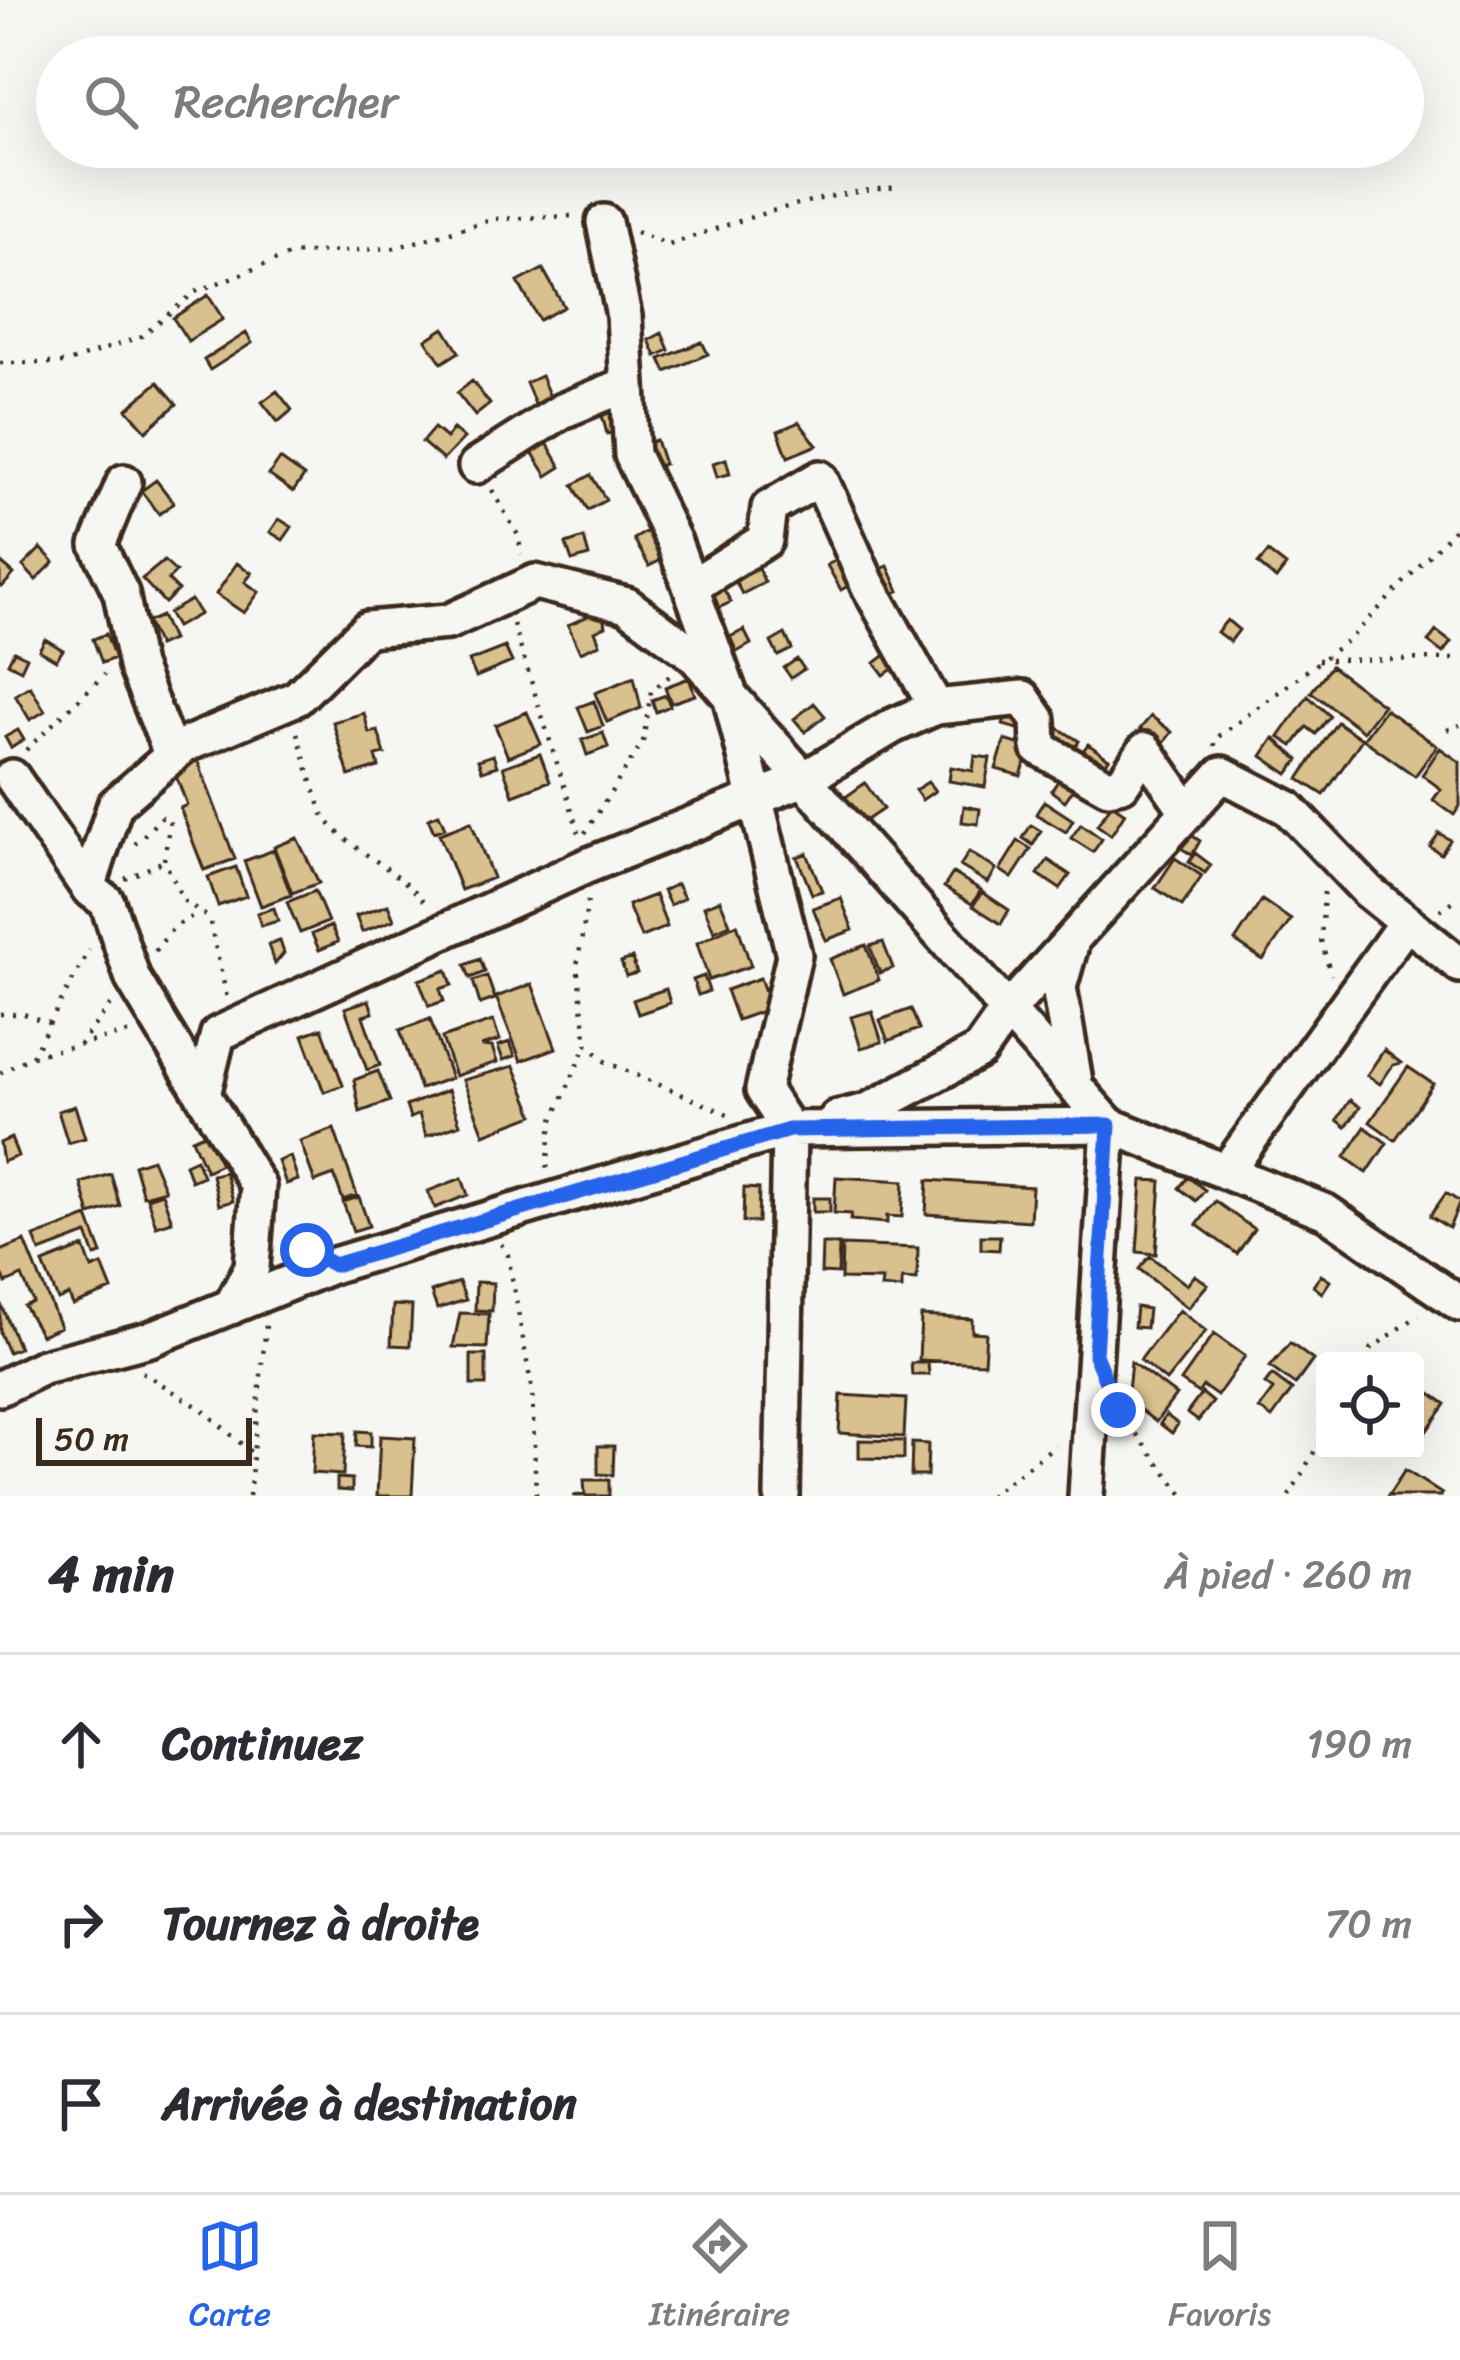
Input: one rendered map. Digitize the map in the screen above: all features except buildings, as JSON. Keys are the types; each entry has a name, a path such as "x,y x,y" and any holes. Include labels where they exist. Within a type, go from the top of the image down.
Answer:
{"street":[{"path":"604,222 624,316 632,455 691,587 730,695 794,955 763,1090 789,1130 781,1329 782,1496"},
{"path":"476,466 562,411 628,384"},
{"path":"691,587 765,540 769,508 820,478 867,583 936,707"},
{"path":"124,482 98,545 121,593 133,652 172,756"},
{"path":"98,895 115,805 172,756 297,698 367,629 448,622 535,582 627,605 694,655 1109,1125 1105,1411 1086,1496"},
{"path":"203,1096 218,1034 584,866 804,779 892,726 936,707 1023,698 1038,720 1039,748 1108,787 1121,784 1145,750 1188,812"},
{"path":"17,765 98,895 134,979 258,1186 252,1267 231,1307"},
{"path":"0,1388 43,1367 231,1307 327,1267 789,1130 867,1112 979,1051 1007,1010 1222,774 1288,808 1368,891 1460,964"},
{"path":"1226,1172 1405,924"},
{"path":"1074,938 1059,986 1076,1088"},
{"path":"789,1130 1109,1125 1326,1212 1453,1299"}],"path":[{"path":"0,363 66,363 142,336 195,292 292,254 394,248 495,219 536,214 604,222 669,245 843,191 900,187"},
{"path":"476,466 519,537 521,563 509,594 517,648 580,841 644,742 652,691 694,655"},
{"path":"1222,774 1214,740 1352,637 1460,523"},
{"path":"17,765 133,652"},
{"path":"1318,660 1454,659"},
{"path":"297,698 293,721 322,817 350,838 363,856 395,871 447,932"},
{"path":"1448,730 1460,725"},
{"path":"162,817 170,820 171,836 164,860 183,900 209,918 212,946 237,1025"},
{"path":"1330,851 1321,940 1331,976 1354,992"},
{"path":"32,1056 54,1025 98,895 164,860"},
{"path":"543,1203 552,1122 587,1044 577,987 590,915 584,866"},
{"path":"79,1045 173,928 199,912"},
{"path":"0,1014 24,1014 54,1025"},
{"path":"0,1073 32,1056 161,1025"},
{"path":"587,1044 605,1062 726,1114 789,1130"},
{"path":"484,1220 508,1255 532,1390 536,1496"},
{"path":"249,1496 268,1293"},
{"path":"1370,1352 1453,1299"},
{"path":"107,1350 203,1410 255,1456"},
{"path":"989,1496 1105,1411 1184,1496"},
{"path":"1289,1496 1316,1449"}],"route":[{"path":"307,1250 334,1265 789,1130 1109,1125 1095,1355 1118,1410"}]}
